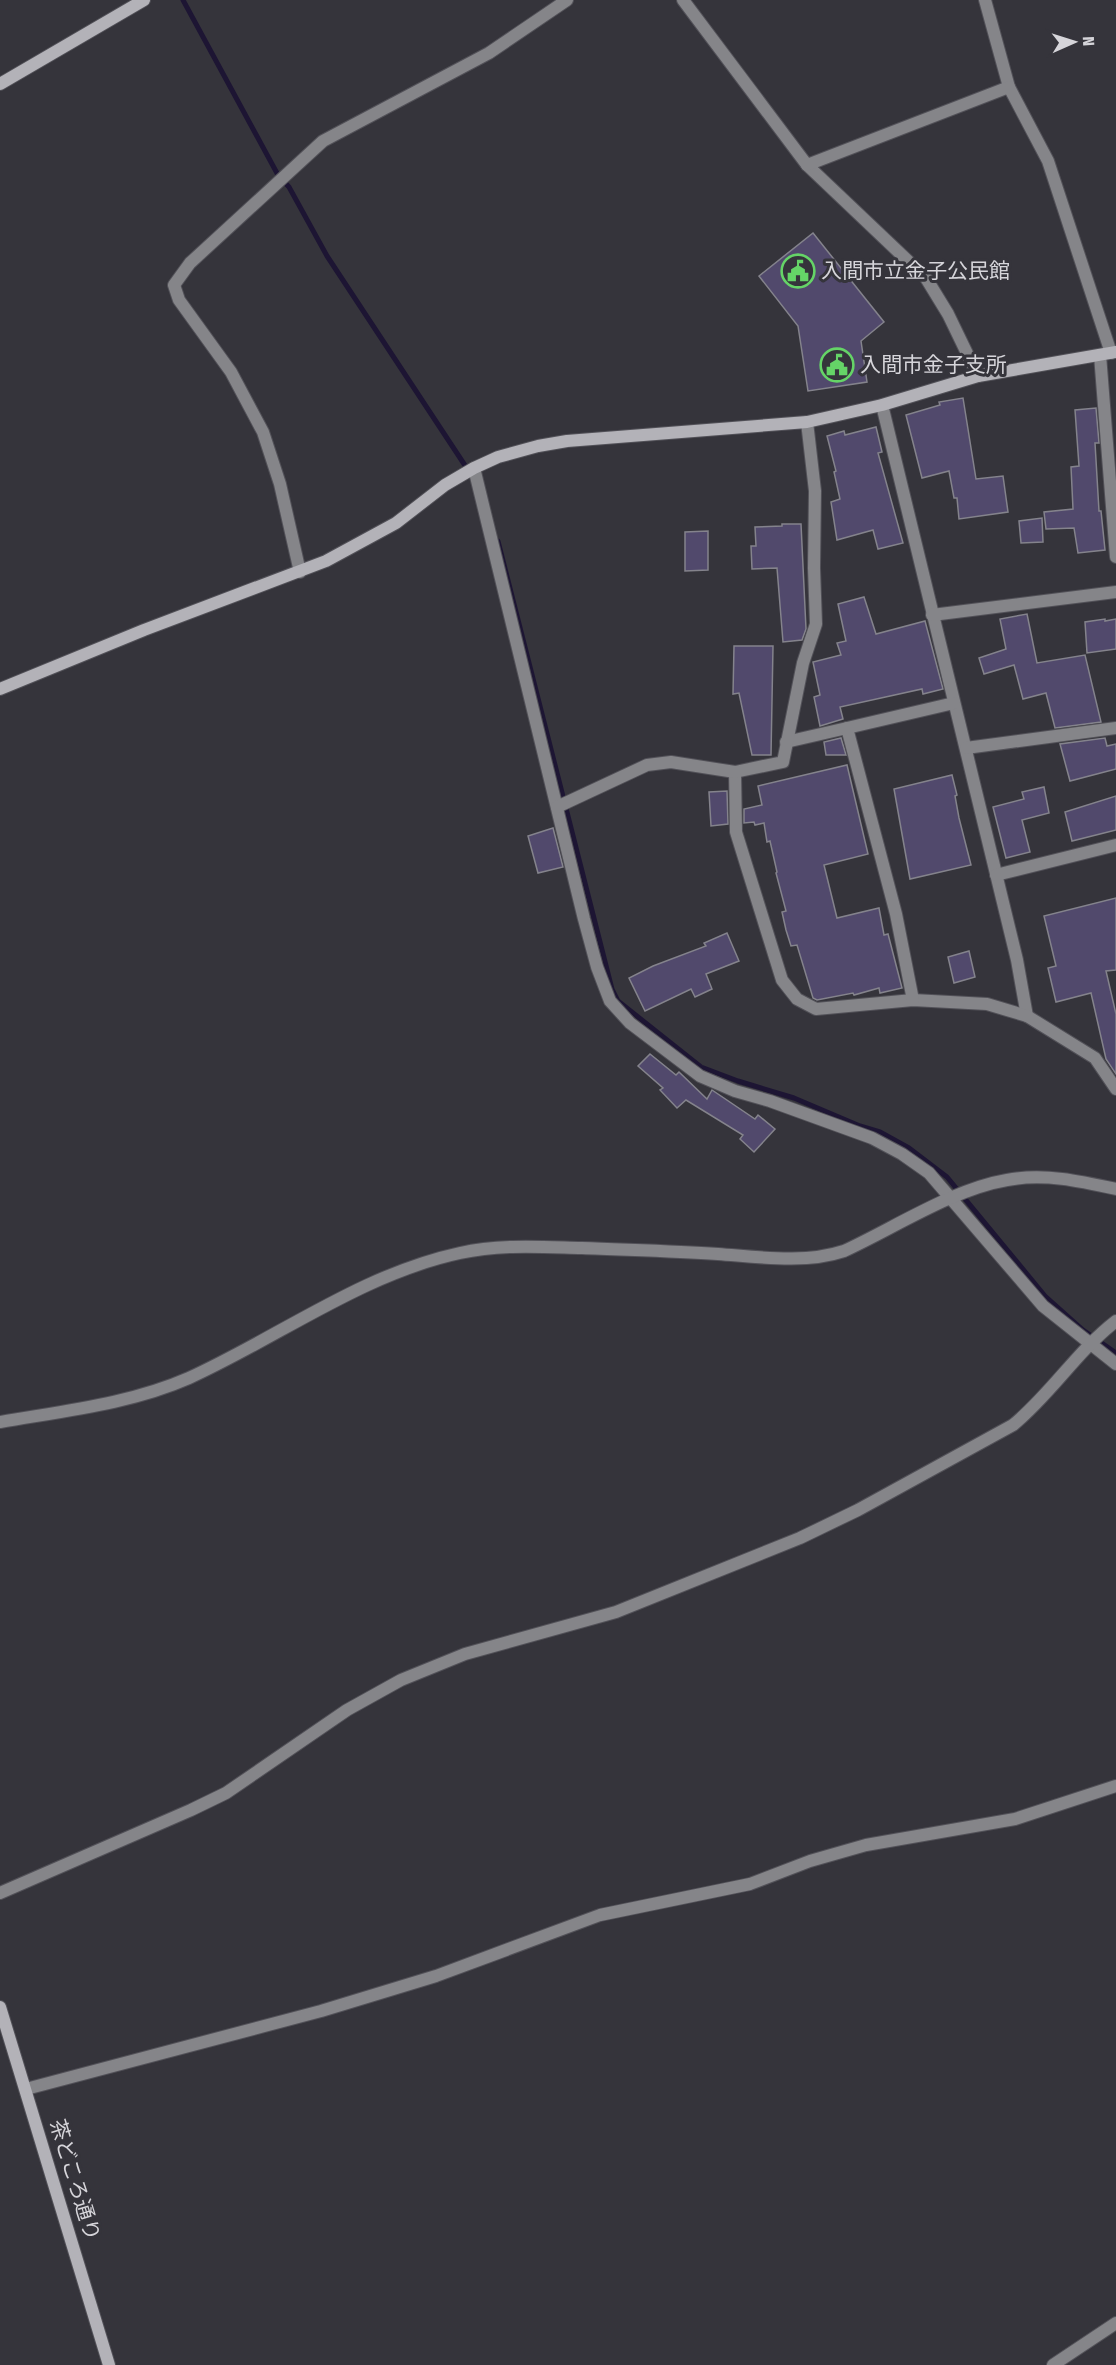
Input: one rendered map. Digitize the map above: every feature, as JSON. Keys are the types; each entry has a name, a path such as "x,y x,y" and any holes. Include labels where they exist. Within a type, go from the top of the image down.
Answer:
{"street":[{"path":"0,84 144,0"},
{"path":"300,572 280,484 263,432 231,372 179,300 174,285 190,263 323,141 489,53 567,0"},
{"path":"683,0 807,165 926,278 948,314 978,376"},
{"path":"985,0 1009,87 1048,161 1109,353 1116,557"},
{"path":"807,165 1009,87"},
{"path":"0,689 144,630 300,572 369,539 396,523 445,485 498,457 567,441 807,423 882,405 978,376 1109,353"},
{"path":"882,405 1017,960 1027,1016"},
{"path":"557,807 647,765 671,762 735,772 783,762 803,663 816,624 815,491 807,423"},
{"path":"474,468 597,967 610,1001 630,1023 700,1076 735,1091 770,1101 882,1143 929,1173 1043,1306 1116,1364"},
{"path":"932,615 1116,592"},
{"path":"786,742 954,703"},
{"path":"847,728 896,914 913,1000"},
{"path":"966,748 1116,728"},
{"path":"735,772 736,832 782,980 797,999 816,1009 913,1000 987,1004 1027,1016 1065,1037 1095,1058 1116,1089"},
{"path":"996,875 1116,845"},
{"path":"0,1422 120,1400 170,1385 233,1356 386,1276 459,1253 490,1248 529,1246 757,1257 827,1257 879,1235 951,1198 979,1186 1008,1179 1056,1178 1116,1189"},
{"path":"0,1893 191,1810 226,1792 347,1710 401,1680 465,1654 616,1612 801,1538 858,1510 1013,1425 1033,1408 1089,1344 1116,1321"},
{"path":"26,2088 321,2011 436,1976 600,1915 750,1884 810,1861 866,1845 1015,1819 1116,1786"},
{"name":"茶どころ通り","path":"0,2007 109,2365"},
{"path":"1053,2365 1116,2323"}],"building":[{"path":"813,233 884,322 861,341 867,382 808,391 798,326 759,276"},
{"path":"963,398 976,479 1003,476 1008,512 959,519 957,498 954,498 949,471 922,478 906,415 940,405 939,402"},
{"path":"1096,408 1099,443 1095,443 1099,511 1101,511 1105,550 1078,553 1074,528 1046,529 1044,512 1073,509 1071,467 1079,466 1075,410"},
{"path":"876,427 882,452 878,453 903,543 878,549 873,530 837,540 831,502 840,499 827,436 844,431 845,435"},
{"path":"1042,518 1043,542 1021,543 1019,521"},
{"path":"782,524 801,524 806,629 802,640 783,642 777,568 752,569 751,546 756,546 755,527 782,526"},
{"path":"708,531 708,570 685,571 685,532"},
{"path":"864,597 876,634 925,621 943,689 923,694 922,689 840,707 843,719 820,726 814,697 820,695 813,662 841,655 837,643 846,641 838,604"},
{"path":"1027,614 1037,663 1085,655 1101,722 1055,728 1046,693 1023,699 1014,665 984,674 979,658 1006,649 1000,619"},
{"path":"1105,619 1105,621 1116,619 1116,649 1087,653 1085,622"},
{"path":"734,646 773,646 771,755 752,755 739,693 733,694"},
{"path":"841,738 846,755 826,755 824,742"},
{"path":"1105,738 1107,746 1116,744 1116,769 1070,781 1060,744"},
{"path":"847,765 868,854 824,865 837,918 879,908 884,935 888,934 902,988 880,993 879,988 854,995 853,993 817,1000 813,998 797,945 791,946 786,930 782,912 786,911 764,823 755,825 754,822 744,823 744,809 762,805 758,786"},
{"path":"952,775 959,818 971,865 910,879 894,789"},
{"path":"1044,787 1049,813 1022,820 1030,852 1006,858 993,807 1024,799 1022,792"},
{"path":"727,791 728,824 711,826 709,792"},
{"path":"1116,796 1116,830 1072,841 1065,812"},
{"path":"553,828 563,867 538,873 528,836"},
{"path":"1116,898 1116,970 1106,971 1116,1014 1116,1074 1106,1059 1091,993 1056,1002 1048,968 1056,966 1044,916"},
{"path":"727,933 739,961 706,974 712,989 695,997 691,989 645,1011 629,978 653,966 706,946 704,943"},
{"path":"969,951 975,977 954,983 948,957"},
{"path":"650,1054 676,1075 679,1072 707,1099 712,1090 755,1119 758,1115 775,1129 754,1152 740,1139 743,1135 686,1100 677,1108 660,1090 663,1088 638,1066"}],"waterway":[{"path":"183,0 278,175 289,187 327,256 468,470"},
{"path":"498,541 612,989 618,1001 701,1067 794,1098 880,1132 909,1148 947,1177 1045,1296 1083,1330 1116,1353"}],"place":[{"name":"入間市立金子公民館","path":"798,271"},
{"name":"入間市金子支所","path":"837,365"}]}
